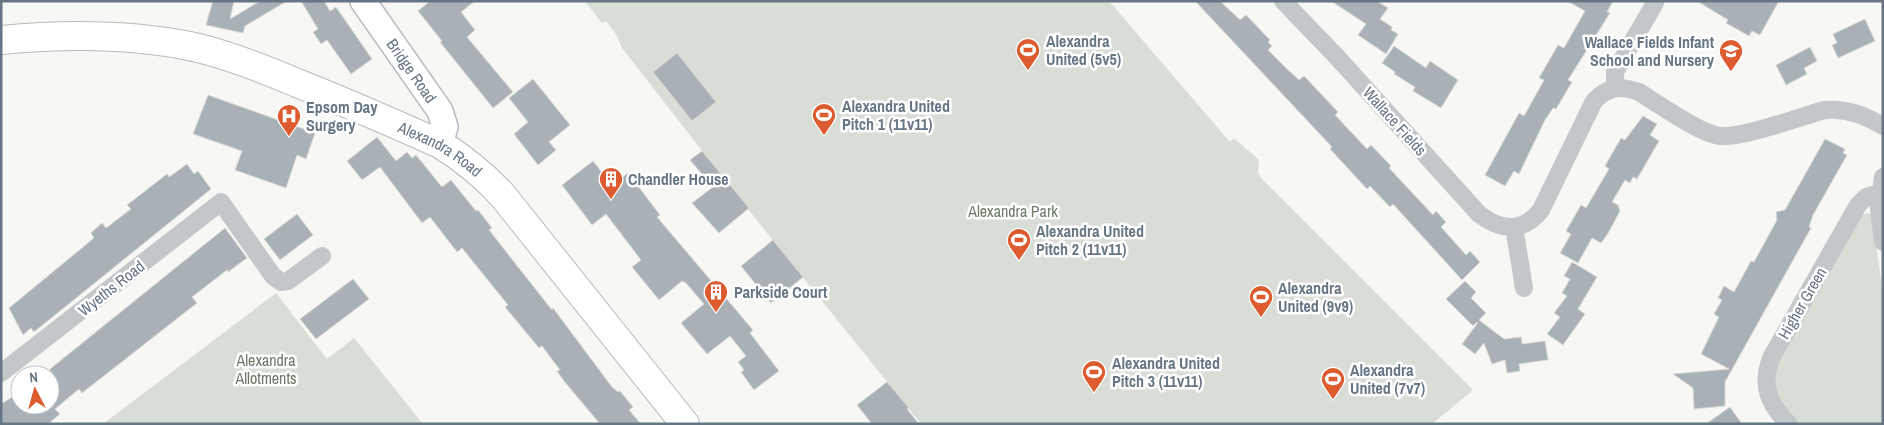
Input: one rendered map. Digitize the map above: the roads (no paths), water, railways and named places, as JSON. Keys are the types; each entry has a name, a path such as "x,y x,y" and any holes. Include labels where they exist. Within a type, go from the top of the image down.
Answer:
{"main road":[{"name":"Bridge Road","path":"363,1 440,111 445,127 440,144"},
{"name":"Alexandra Road","path":"1,40 43,37 116,38 192,47 224,55 274,74 440,144 464,159 487,178 503,196 685,424"}],"street":[{"name":"Wallace Fields","path":"1283,1 1337,57 1479,214 1494,225 1514,227"},
{"path":"1615,87 1615,72 1655,3"},
{"path":"1524,288 1514,227 1532,222 1541,210 1594,102 1602,93 1615,87 1639,92 1703,130 1718,136 1744,133 1824,110 1836,109 1852,112 1883,126"},
{"name":"Higher Green","path":"1881,185 1879,209 1883,242"},
{"name":"Higher Green","path":"1788,424 1773,407 1765,384 1771,358 1858,205 1881,185"},
{"name":"Wyeths Road","path":"1,373 221,202 273,276 281,282 288,281 322,256"}],"place":[{"name":"Alexandra United (5v5)","path":"1028,71"},
{"name":"Wallace Fields Infant School and Nursery","path":"1731,72"},
{"name":"Alexandra United Pitch 1 (11v11)","path":"824,136"},
{"name":"Epsom Day Surgery","path":"289,137"},
{"name":"Chandler House","path":"611,200"},
{"name":"Alexandra United Pitch 2 (11v11)","path":"1019,261"},
{"name":"Parkside Court","path":"716,313"},
{"name":"Alexandra United (9v9)","path":"1261,318"},
{"name":"Alexandra United Pitch 3 (11v11)","path":"1094,393"},
{"name":"Alexandra United (7v7)","path":"1333,400"}],"park label":[{"name":"Alexandra Park","path":"1013,211"},
{"name":"Alexandra Allotments","path":"266,369"}]}
